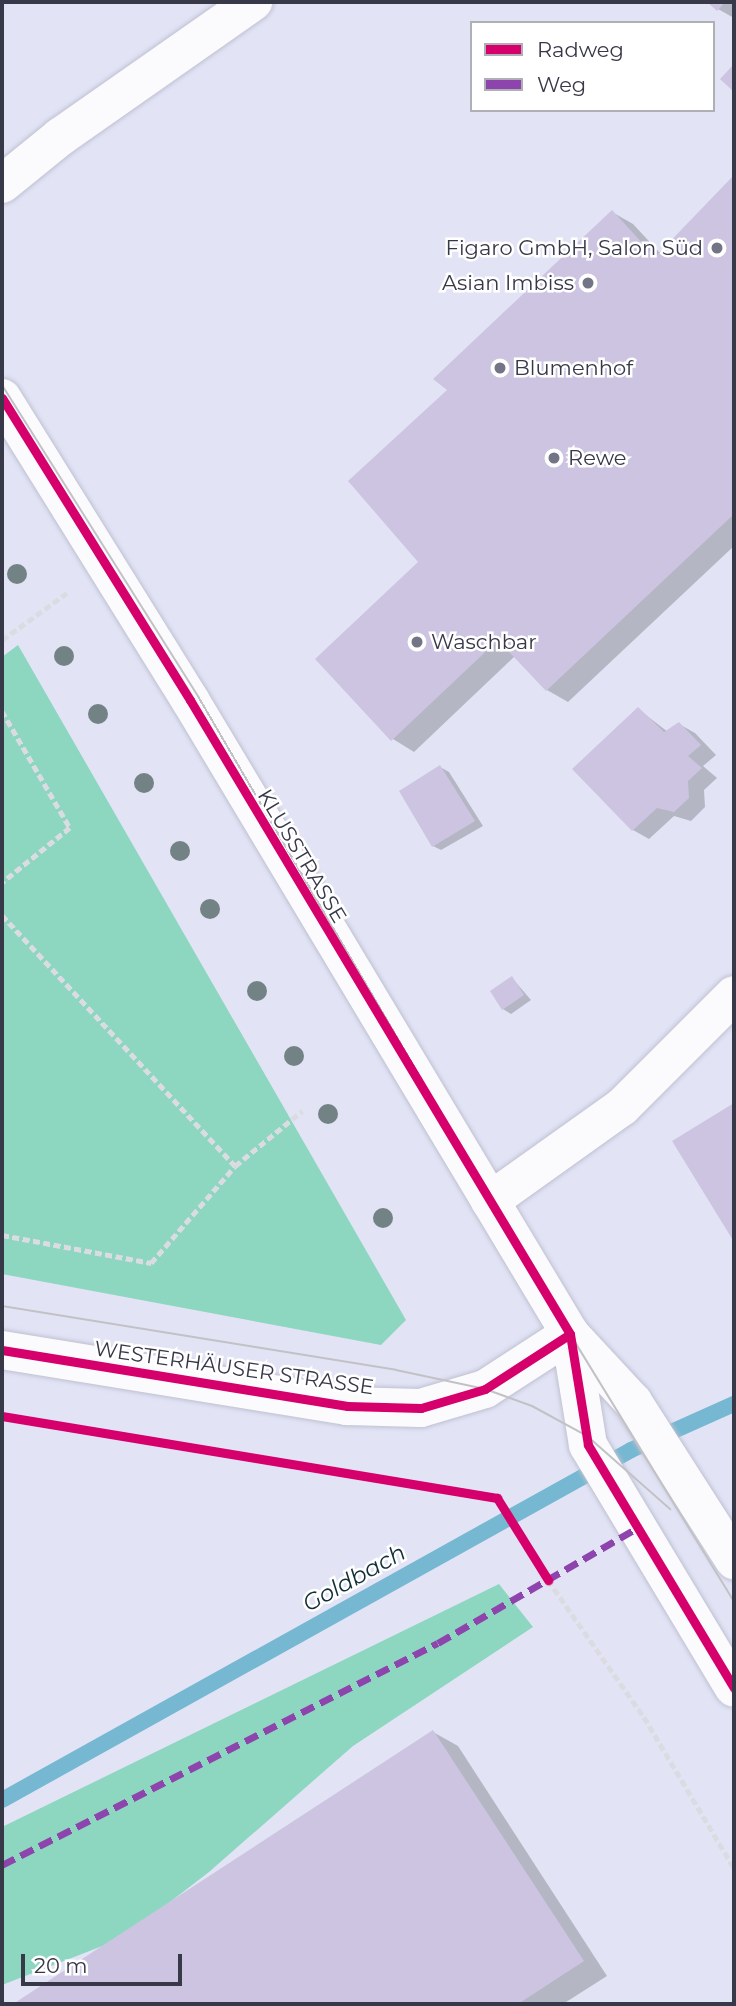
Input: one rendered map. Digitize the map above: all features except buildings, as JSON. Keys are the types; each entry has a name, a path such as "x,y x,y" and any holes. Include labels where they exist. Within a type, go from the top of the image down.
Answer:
{"street":[{"path":"2,184 253,2"},
{"name":"KLUSSTRASSE","path":"2,398 570,1334"},
{"path":"490,1201 622,1107 734,995"},
{"path":"570,1334 641,1414 734,1560"},
{"path":"570,1334 588,1445 626,1504 734,1688"},
{"name":"WESTERHÄUSER STRASSE","path":"2,1350 347,1406 421,1408 485,1389 570,1334"}],"path":[{"path":"2,640 105,566"},
{"path":"2,711 70,828 2,883"},
{"path":"2,915 235,1166"},
{"path":"2,1235 151,1263 235,1166 302,1111"},
{"path":"548,1580 644,1717 734,1868"}],"green space":[{"path":"18,645 406,1320 381,1345 2,1274 2,657"},
{"path":"499,1584 533,1627 353,1746 209,1872 123,1938 2,1985 2,1827"}],"waterway":[{"name":"Goldbach","path":"2,1800 631,1450 734,1404"}],"tram line":[{"path":"2,385 199,698 570,1334 734,1602"},
{"path":"2,1306 396,1370 485,1389 532,1406 587,1436 670,1509"}],"marked path":[{"path":"2,1865 438,1643 639,1527"}],"cycle path":[{"path":"2,398 190,700 570,1334 588,1445 734,1688"},
{"path":"2,1350 347,1406 421,1408 485,1389 570,1334"},
{"path":"2,1416 497,1498 548,1580"}],"place":[{"name":"Figaro GmbH, Salon Süd","path":"717,248"},
{"name":"Asian Imbiss","path":"588,283"},
{"name":"Blumenhof","path":"500,368"},
{"name":"Rewe","path":"554,458"},
{"name":"Waschbar","path":"417,642"}]}
